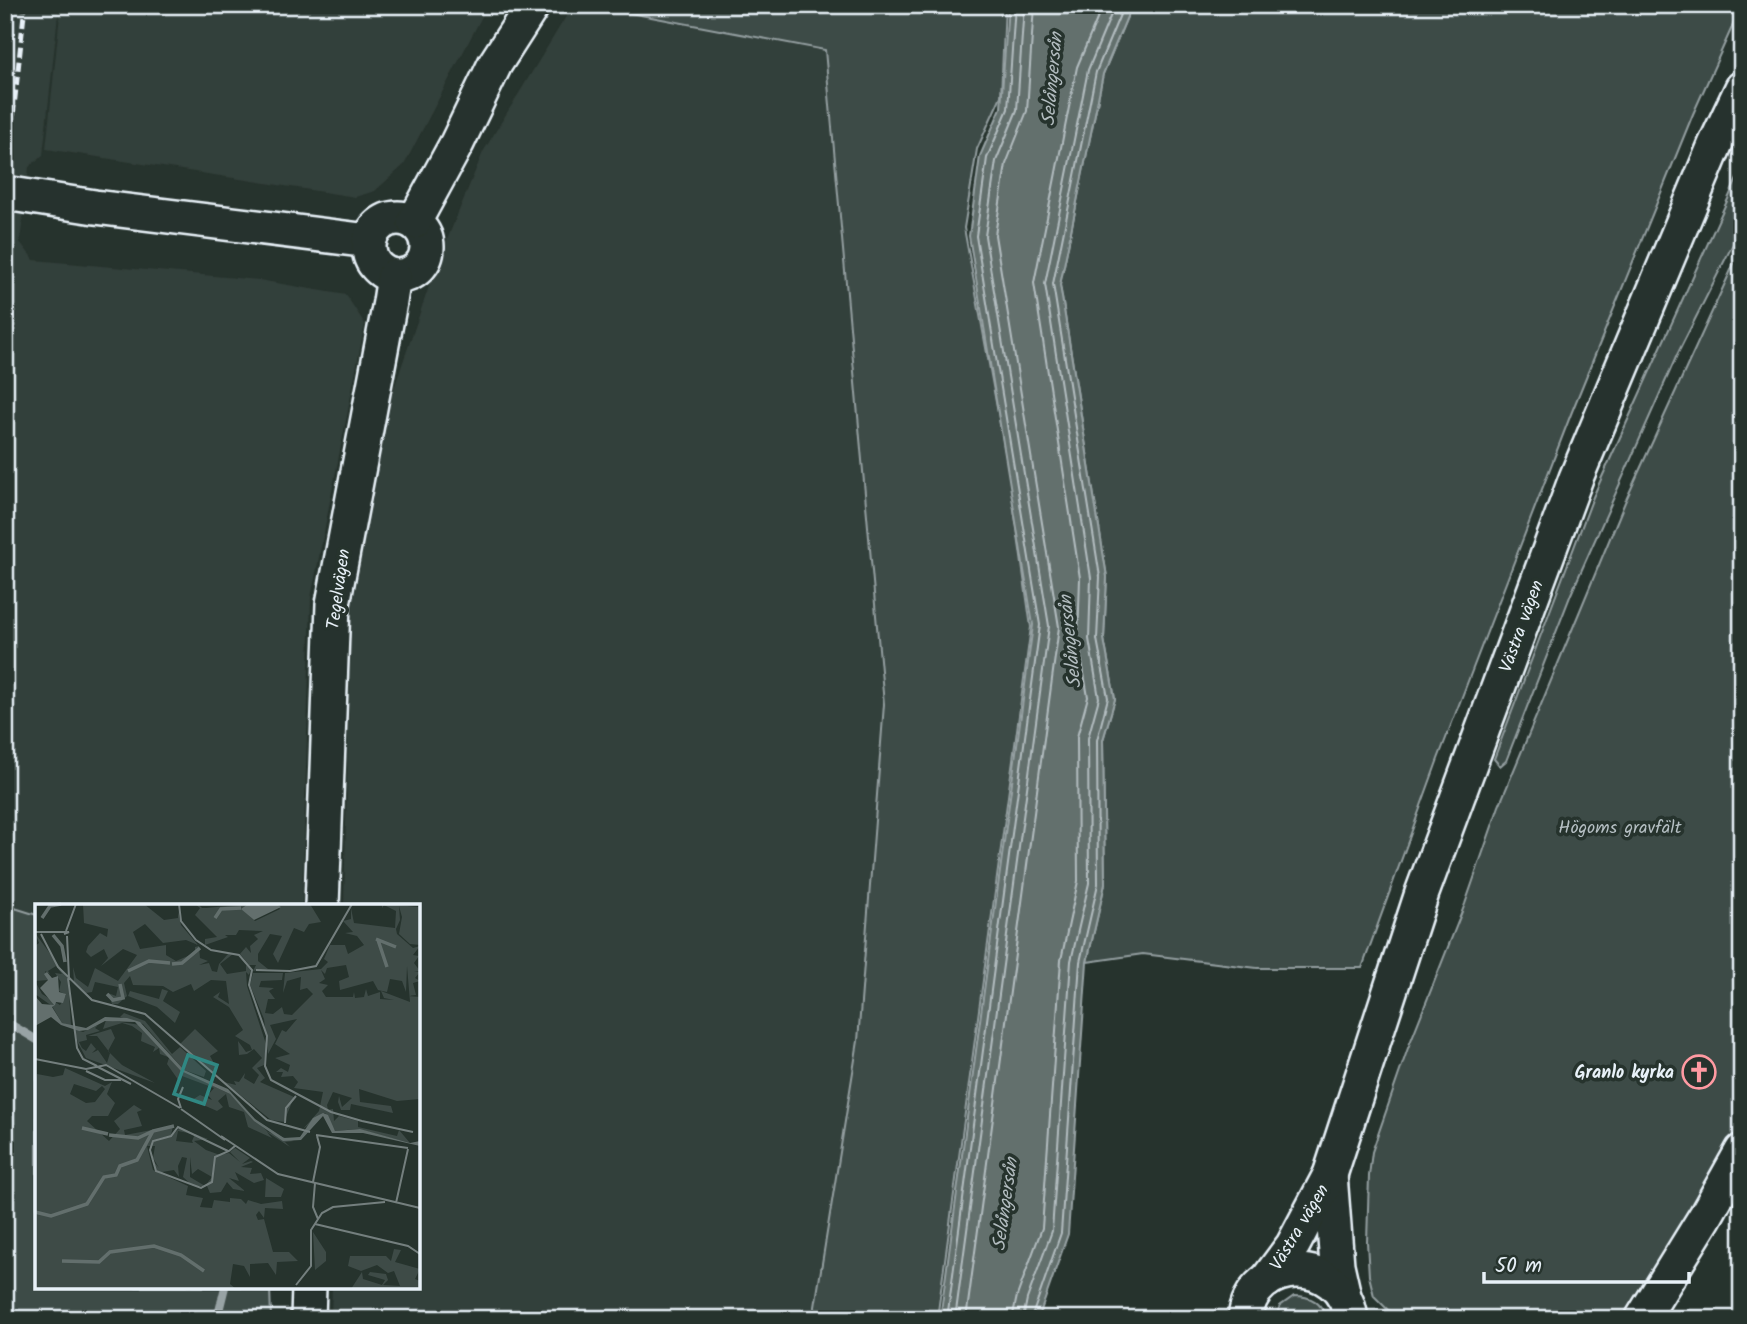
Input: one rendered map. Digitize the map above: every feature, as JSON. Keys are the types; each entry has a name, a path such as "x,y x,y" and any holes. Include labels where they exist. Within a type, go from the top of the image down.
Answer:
{"street":[{"path":"414,222 445,167 495,64 533,5"},
{"name":"Västra vägen","path":"1245,1319 1254,1293 1293,1245 1330,1175 1422,893 1576,478 1715,145 1742,88"},
{"path":"5,193 369,242"},
{"path":"405,218 414,222 425,235 427,252 424,261 411,274 394,276 384,273 372,260 369,242 372,232 386,220 405,218"},
{"name":"Tegelvägen","path":"322,904 333,604 394,276"},
{"path":"1642,1319 1742,1151"},
{"name":"Västra vägen","path":"1330,1175 1336,1265 1350,1313"},
{"path":"1267,1280 1289,1270 1319,1274 1330,1281 1350,1313"},
{"path":"308,1319 309,1289"}],"shaded area":[{"path":"5,5 59,5 43,155 29,167 20,242 34,260 259,280 346,295 365,324 311,598 302,904 35,904 35,914 5,905"},
{"path":"61,5 488,5 404,165 375,191 355,197 46,149"},
{"path":"573,5 588,5 825,49 884,704 858,1041 813,1319 331,1319 332,1289 420,1289 420,904 344,904 351,606 383,420 435,269 483,152"}],"green space":[{"path":"588,5 1005,5 1001,96 977,149 964,228 1009,473 1031,627 937,1319 813,1319 858,1041 884,704 825,50"},
{"path":"1132,5 1742,5 1693,114 1571,414 1438,759 1362,968 1257,968 1143,954 1087,962 1105,884 1103,740 1115,699 1104,639 1107,577 1060,285 1103,74"},
{"path":"1742,168 1742,226 1677,355 1571,594 1506,761 1500,766 1494,759 1593,497"},
{"name":"Högoms gravfält","path":"1742,246 1742,1138 1633,1319 1406,1319 1388,1310 1374,1296 1369,1276 1367,1242 1372,1152 1499,806 1625,502"},
{"path":"5,905 35,914 35,1289 270,1289 271,1319 5,1319"},
{"path":"1294,1296 1315,1301 1322,1308 1326,1319 1275,1319 1280,1306"}],"water":[{"name":"Selångersån","path":"1008,5 1132,5 1103,74 1060,285 1107,577 1104,639 1115,699 1103,740 1105,884 1087,962 1068,1234 1038,1319 940,1319 1033,625 969,236 980,156 1001,108"}],"waterway":[{"path":"5,1021 35,1039"},
{"path":"217,1319 224,1289"}],"railway":[{"path":"5,190 25,5"}],"place":[{"name":"Granlo kyrka","path":"1699,1072"}]}
